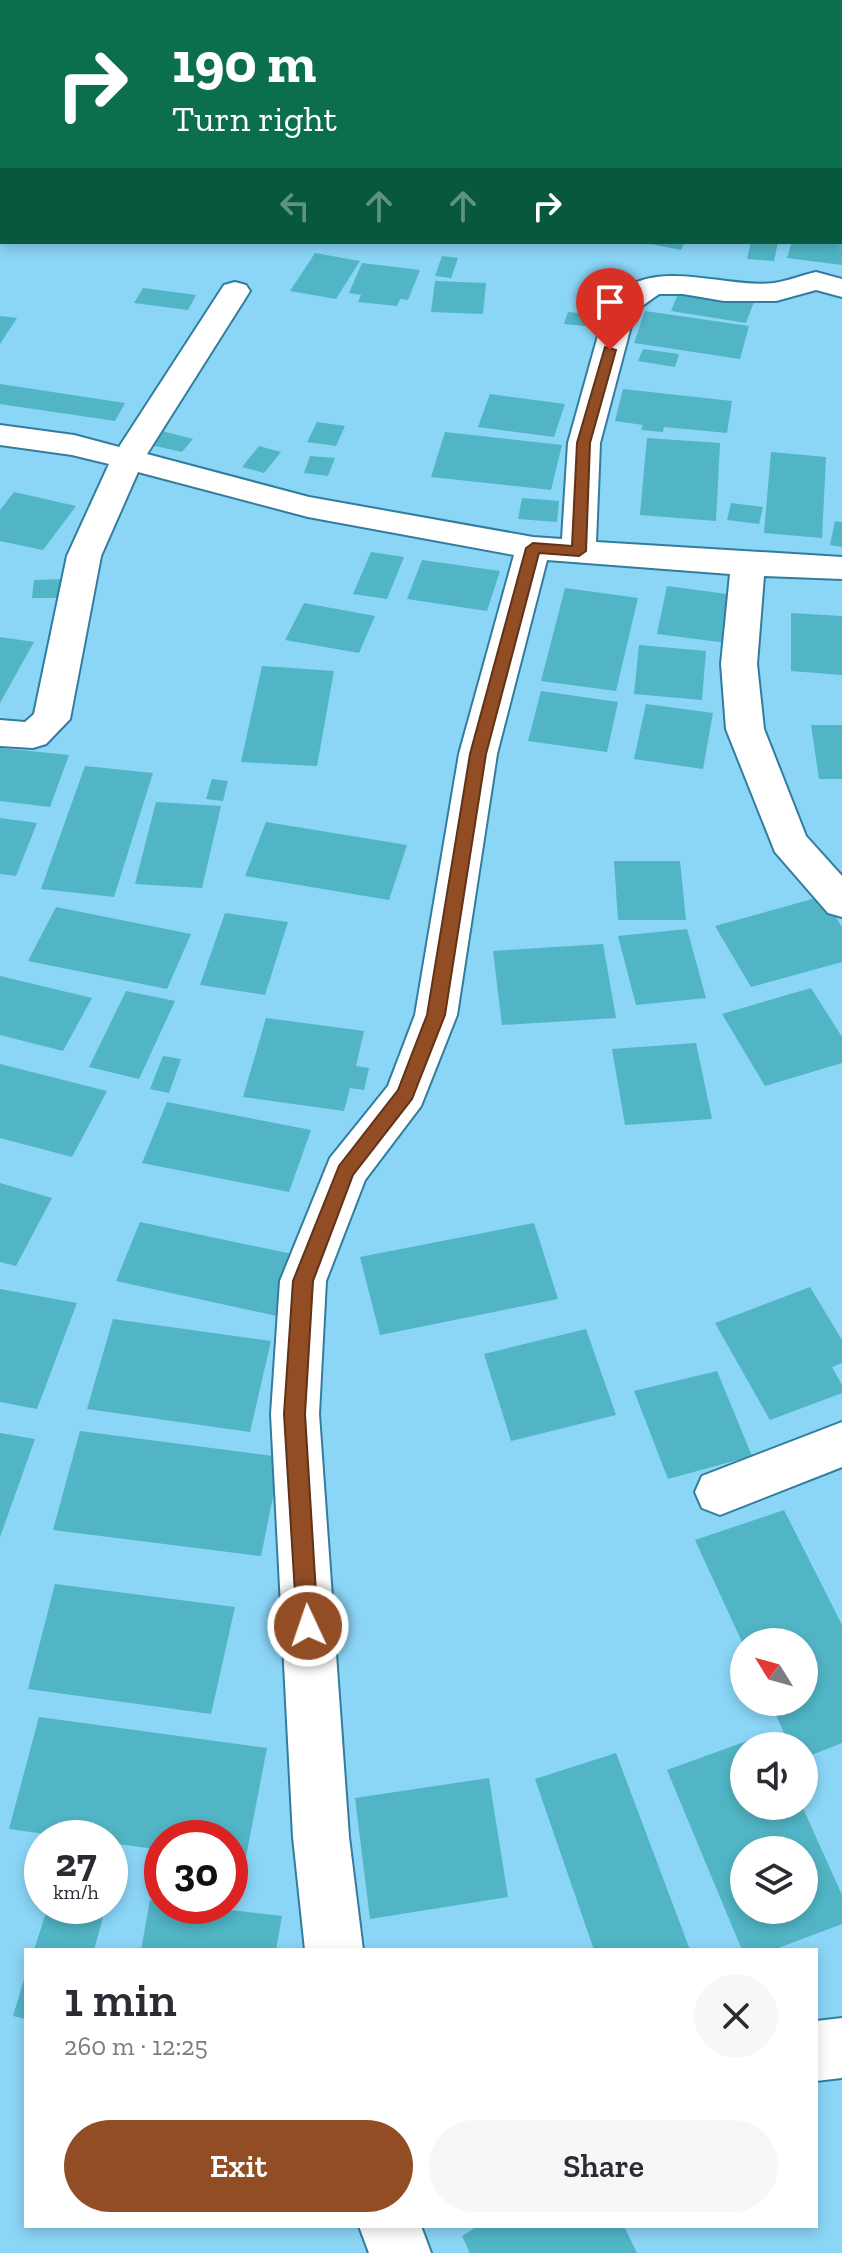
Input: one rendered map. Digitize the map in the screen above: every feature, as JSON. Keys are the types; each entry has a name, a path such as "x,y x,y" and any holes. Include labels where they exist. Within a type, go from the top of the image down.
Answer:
{"street":[{"path":"579,551 584,443 621,307 652,285 683,285 724,292 776,292 816,281 842,288"},
{"path":"0,733 33,735 51,719 84,556 128,459 235,291"},
{"path":"0,435 74,445 308,507 533,548 842,568"},
{"path":"334,1948 321,1837 295,1414 303,1281 346,1171 406,1094 436,1015 478,754 533,548"},
{"path":"748,564 739,664 745,729 789,842 842,902"},
{"path":"720,1492 842,1444"},
{"path":"818,2051 842,2048"},
{"path":"391,2228 400,2253"}],"building":[{"path":"651,244 684,244 681,250"},
{"path":"751,244 778,244 774,261 747,259"},
{"path":"791,244 842,244 842,265 787,258"},
{"path":"315,253 360,261 336,299 290,291"},
{"path":"442,256 458,258 451,278 435,276"},
{"path":"362,263 420,270 408,300 400,299 397,306 358,302 361,295 349,293"},
{"path":"435,281 486,283 483,314 431,312"},
{"path":"143,288 196,295 188,310 134,303"},
{"path":"680,289 754,302 746,323 671,311"},
{"path":"645,311 749,326 740,359 634,343"},
{"path":"568,312 588,314 585,326 564,324"},
{"path":"0,316 17,318 0,344"},
{"path":"643,349 679,354 675,367 638,361"},
{"path":"0,384 125,403 115,421 0,404"},
{"path":"623,389 732,401 727,433 664,427 663,432 641,430 643,425 615,421"},
{"path":"490,394 565,404 554,437 478,427"},
{"path":"317,422 345,426 336,446 307,442"},
{"path":"162,431 193,439 182,452 151,445"},
{"path":"445,432 562,445 551,490 431,477"},
{"path":"647,438 720,443 716,521 640,515"},
{"path":"259,446 281,452 264,473 242,467"},
{"path":"771,452 826,457 822,538 764,533"},
{"path":"310,456 335,458 328,476 304,473"},
{"path":"14,492 76,506 43,550 0,541 0,510"},
{"path":"522,498 559,501 557,522 518,519"},
{"path":"731,503 763,507 759,524 727,520"},
{"path":"835,521 842,522 842,547 830,545"},
{"path":"371,552 404,557 387,599 353,594"},
{"path":"422,560 500,571 487,611 407,599"},
{"path":"69,579 66,598 32,598 34,580"},
{"path":"667,586 742,596 735,644 657,634"},
{"path":"565,588 638,598 616,691 541,681"},
{"path":"304,603 375,616 359,653 285,640"},
{"path":"791,613 842,616 842,675 791,671"},
{"path":"0,637 34,642 0,703"},
{"path":"639,645 706,651 702,700 634,694"},
{"path":"262,666 334,671 317,766 241,762"},
{"path":"541,691 618,702 607,752 528,741"},
{"path":"646,704 713,713 703,769 634,759"},
{"path":"811,725 842,725 842,779 819,779"},
{"path":"0,748 69,755 50,807 0,801"},
{"path":"85,766 153,773 114,897 41,889"},
{"path":"212,779 228,781 223,801 206,799"},
{"path":"156,802 221,806 202,888 135,884"},
{"path":"0,818 37,823 16,876 0,874"},
{"path":"266,822 407,845 389,900 245,876"},
{"path":"614,861 680,861 686,920 618,920"},
{"path":"823,896 842,927 842,962 751,987 715,926"},
{"path":"56,907 191,934 167,989 28,961"},
{"path":"225,913 288,922 265,995 200,985"},
{"path":"687,929 706,998 636,1005 618,936"},
{"path":"603,944 616,1018 502,1025 493,951"},
{"path":"0,976 92,998 63,1051 0,1035"},
{"path":"811,988 842,1037 842,1063 765,1086 722,1014"},
{"path":"126,991 175,1001 139,1079 89,1067"},
{"path":"266,1018 364,1031 356,1066 369,1068 364,1090 350,1088 344,1111 243,1097"},
{"path":"696,1043 712,1119 625,1125 612,1049"},
{"path":"163,1056 181,1059 169,1093 150,1089"},
{"path":"0,1064 107,1091 72,1157 0,1138"},
{"path":"167,1102 311,1130 289,1192 142,1163"},
{"path":"0,1183 52,1198 16,1266 0,1262"},
{"path":"140,1222 297,1255 277,1316 116,1281"},
{"path":"534,1223 558,1299 380,1335 360,1257"},
{"path":"810,1287 842,1340 842,1363 832,1367 842,1385 842,1393 770,1420 715,1323"},
{"path":"0,1289 77,1303 37,1409 0,1402"},
{"path":"113,1319 271,1341 250,1432 87,1409"},
{"path":"586,1329 616,1415 511,1441 484,1354"},
{"path":"717,1371 752,1456 668,1479 634,1391"},
{"path":"80,1431 281,1457 261,1556 53,1530"},
{"path":"0,1433 35,1439 0,1537"},
{"path":"784,1510 842,1625 842,1743 818,1752 818,1732 784,1732 776,1716 818,1716 818,1628 736,1628 695,1540"},
{"path":"55,1584 235,1607 211,1714 28,1689"},
{"path":"39,1717 267,1748 248,1846 248,1820 144,1820 144,1848 128,1845 128,1820 24,1820 24,1831 9,1829"},
{"path":"730,1747 730,1820 808,1820 815,1836 730,1836 730,1921 667,1770"},
{"path":"616,1753 689,1948 593,1948 535,1779"},
{"path":"489,1778 508,1897 370,1919 355,1798"},
{"path":"818,1842 842,1895 842,1924 778,1948 741,1948 731,1924 818,1924"},
{"path":"248,1912 282,1916 276,1948 141,1948 146,1924 248,1924"},
{"path":"42,1924 101,1924 95,1948 35,1948"},
{"path":"24,1979 24,2019 13,2016"},
{"path":"475,2228 625,2228 637,2253 470,2253 462,2236"}],"route":[{"path":"308,1626 295,1414 303,1281 346,1171 406,1094 436,1015 478,754 533,548 579,551 584,443 610,350"}]}
